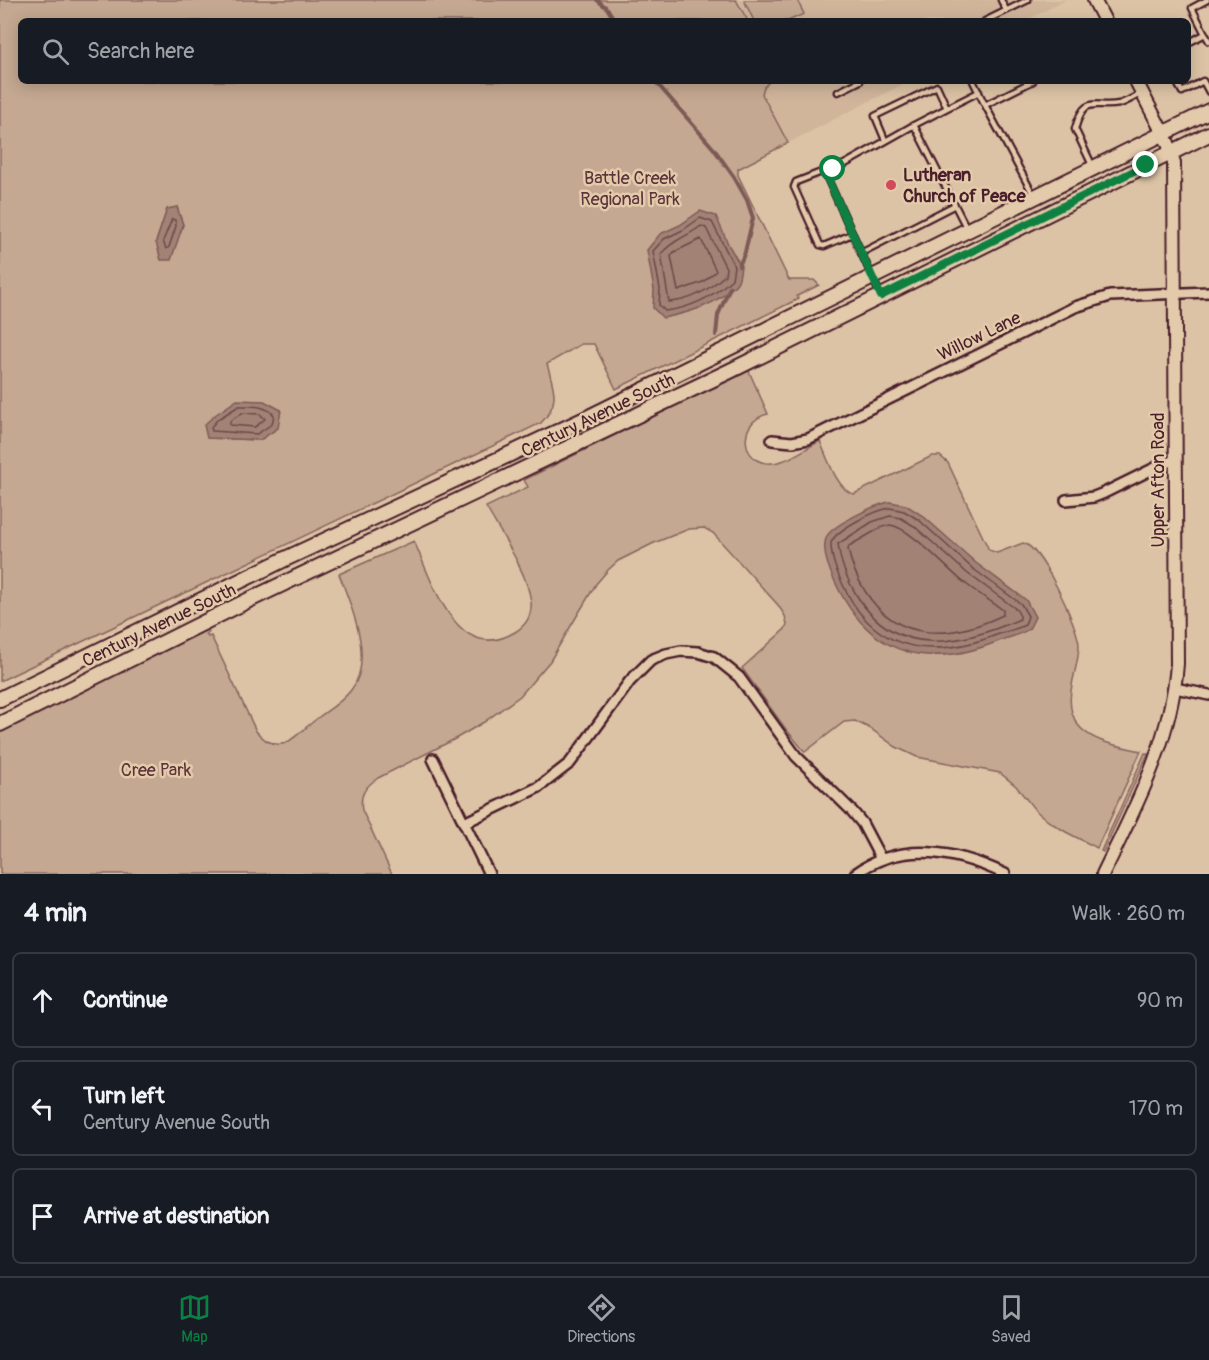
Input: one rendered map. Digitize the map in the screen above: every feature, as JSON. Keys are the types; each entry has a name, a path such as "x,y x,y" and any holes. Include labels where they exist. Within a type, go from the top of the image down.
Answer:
{"main road":[{"name":"Century Avenue South","path":"0,699 285,559 585,419 1209,111"},
{"name":"Century Avenue South","path":"0,724 249,600 583,442 1209,134"}],"street":[{"path":"1094,0 1103,18"},
{"name":"Upper Afton Road","path":"1103,874 1158,756 1175,688 1177,617 1174,167 1172,153 1138,84"},
{"name":"Willow Lane","path":"772,440 792,442 808,439 1076,307 1110,296 1209,292"},
{"path":"1066,500 1104,494 1165,463 1176,460"},
{"path":"464,823 539,787 570,763 630,681 651,660 681,651 698,652 714,657 739,677 796,756 862,823 880,859"},
{"path":"1175,688 1209,695"},
{"path":"433,759 489,874"},
{"path":"855,874 880,859 921,852 950,854 972,859 1005,874"}],"lane":[{"path":"1001,0 1006,10"},
{"path":"990,18 1028,0"},
{"path":"1207,0 1192,8 1209,41"},
{"path":"1191,41 1205,34"},
{"path":"1178,84 1182,92 1209,78"},
{"path":"1203,81 1209,92"},
{"path":"838,92 854,84"},
{"path":"975,84 1034,197"},
{"path":"985,105 1027,84"},
{"path":"885,140 875,118 877,115 937,86 947,108"},
{"path":"852,234 824,246 820,245 794,186 796,182 845,164 885,140 979,92"},
{"path":"1093,167 1075,129 1085,108 1096,103 1122,103 1142,93"},
{"path":"914,125 968,230"},
{"path":"824,171 881,296"},
{"path":"861,253 955,205"}],"shaded area":[{"path":"713,0 1066,0 1031,18 722,18"},
{"path":"757,84 903,84 788,143"}],"green space":[{"name":"Battle Creek Regional Park","path":"0,0 736,0 746,18 18,18 18,84 767,84 762,94 788,143 738,169 738,175 789,280 814,280 819,285 797,296 798,299 616,389 594,344 581,344 547,364 554,402 541,423 0,681","holes":["177,207 183,225 156,242 167,210","281,410 277,428 260,440 207,438"]},
{"path":"744,0 797,0 804,14 795,18 753,18"},
{"name":"Cree Park","path":"748,369 768,414 758,418 747,433 746,442 754,458 762,462 778,462 820,441 838,480 848,492 854,494 932,456 940,456 948,463 989,550 997,553 1023,543 1031,547 1066,605 1077,635 1078,655 1070,696 1073,715 1078,725 1099,740 1141,751 1097,848 1048,821 1035,810 1016,786 1000,773 917,757 896,747 871,729 855,721 844,722 805,752 742,668 785,629 787,624 785,616 778,605 713,533 704,528 689,529 618,561 596,584 550,661 520,696 484,722 378,778 367,787 362,799 362,810 392,874 0,874 0,731 208,629 209,632 206,634 208,637 211,636 256,731 269,742 286,743 344,698 358,678 361,648 354,616 339,574 414,541 439,597 462,629 477,638 495,640 515,632 526,623 530,615 529,590 513,553 486,507 528,487 524,480"},
{"path":"1145,753 1148,754 1103,852 1101,851"}],"water":[{"path":"177,207 183,225 171,260 161,260 156,242 167,209"},
{"path":"700,211 716,216 741,266 738,280 729,291 712,303 663,318 653,308 654,290 647,250 660,234 680,225"},
{"path":"237,400 264,401 281,410 278,428 260,440 207,438 204,425"},
{"path":"890,502 906,505 923,516 976,563 1026,600 1035,617 1029,629 973,650 948,655 925,655 904,651 884,642 866,628 850,609 834,579 827,561 825,542 831,531 846,521"}],"waterway":[{"path":"597,0 607,8 613,18"},
{"path":"658,84 714,149 747,200 753,218 745,252 739,266"},
{"path":"716,335 718,315 730,287"}],"place":[{"name":"Lutheran Church of Peace","path":"891,185"}],"route":[{"path":"833,169 824,171 881,296 1146,165"}]}
